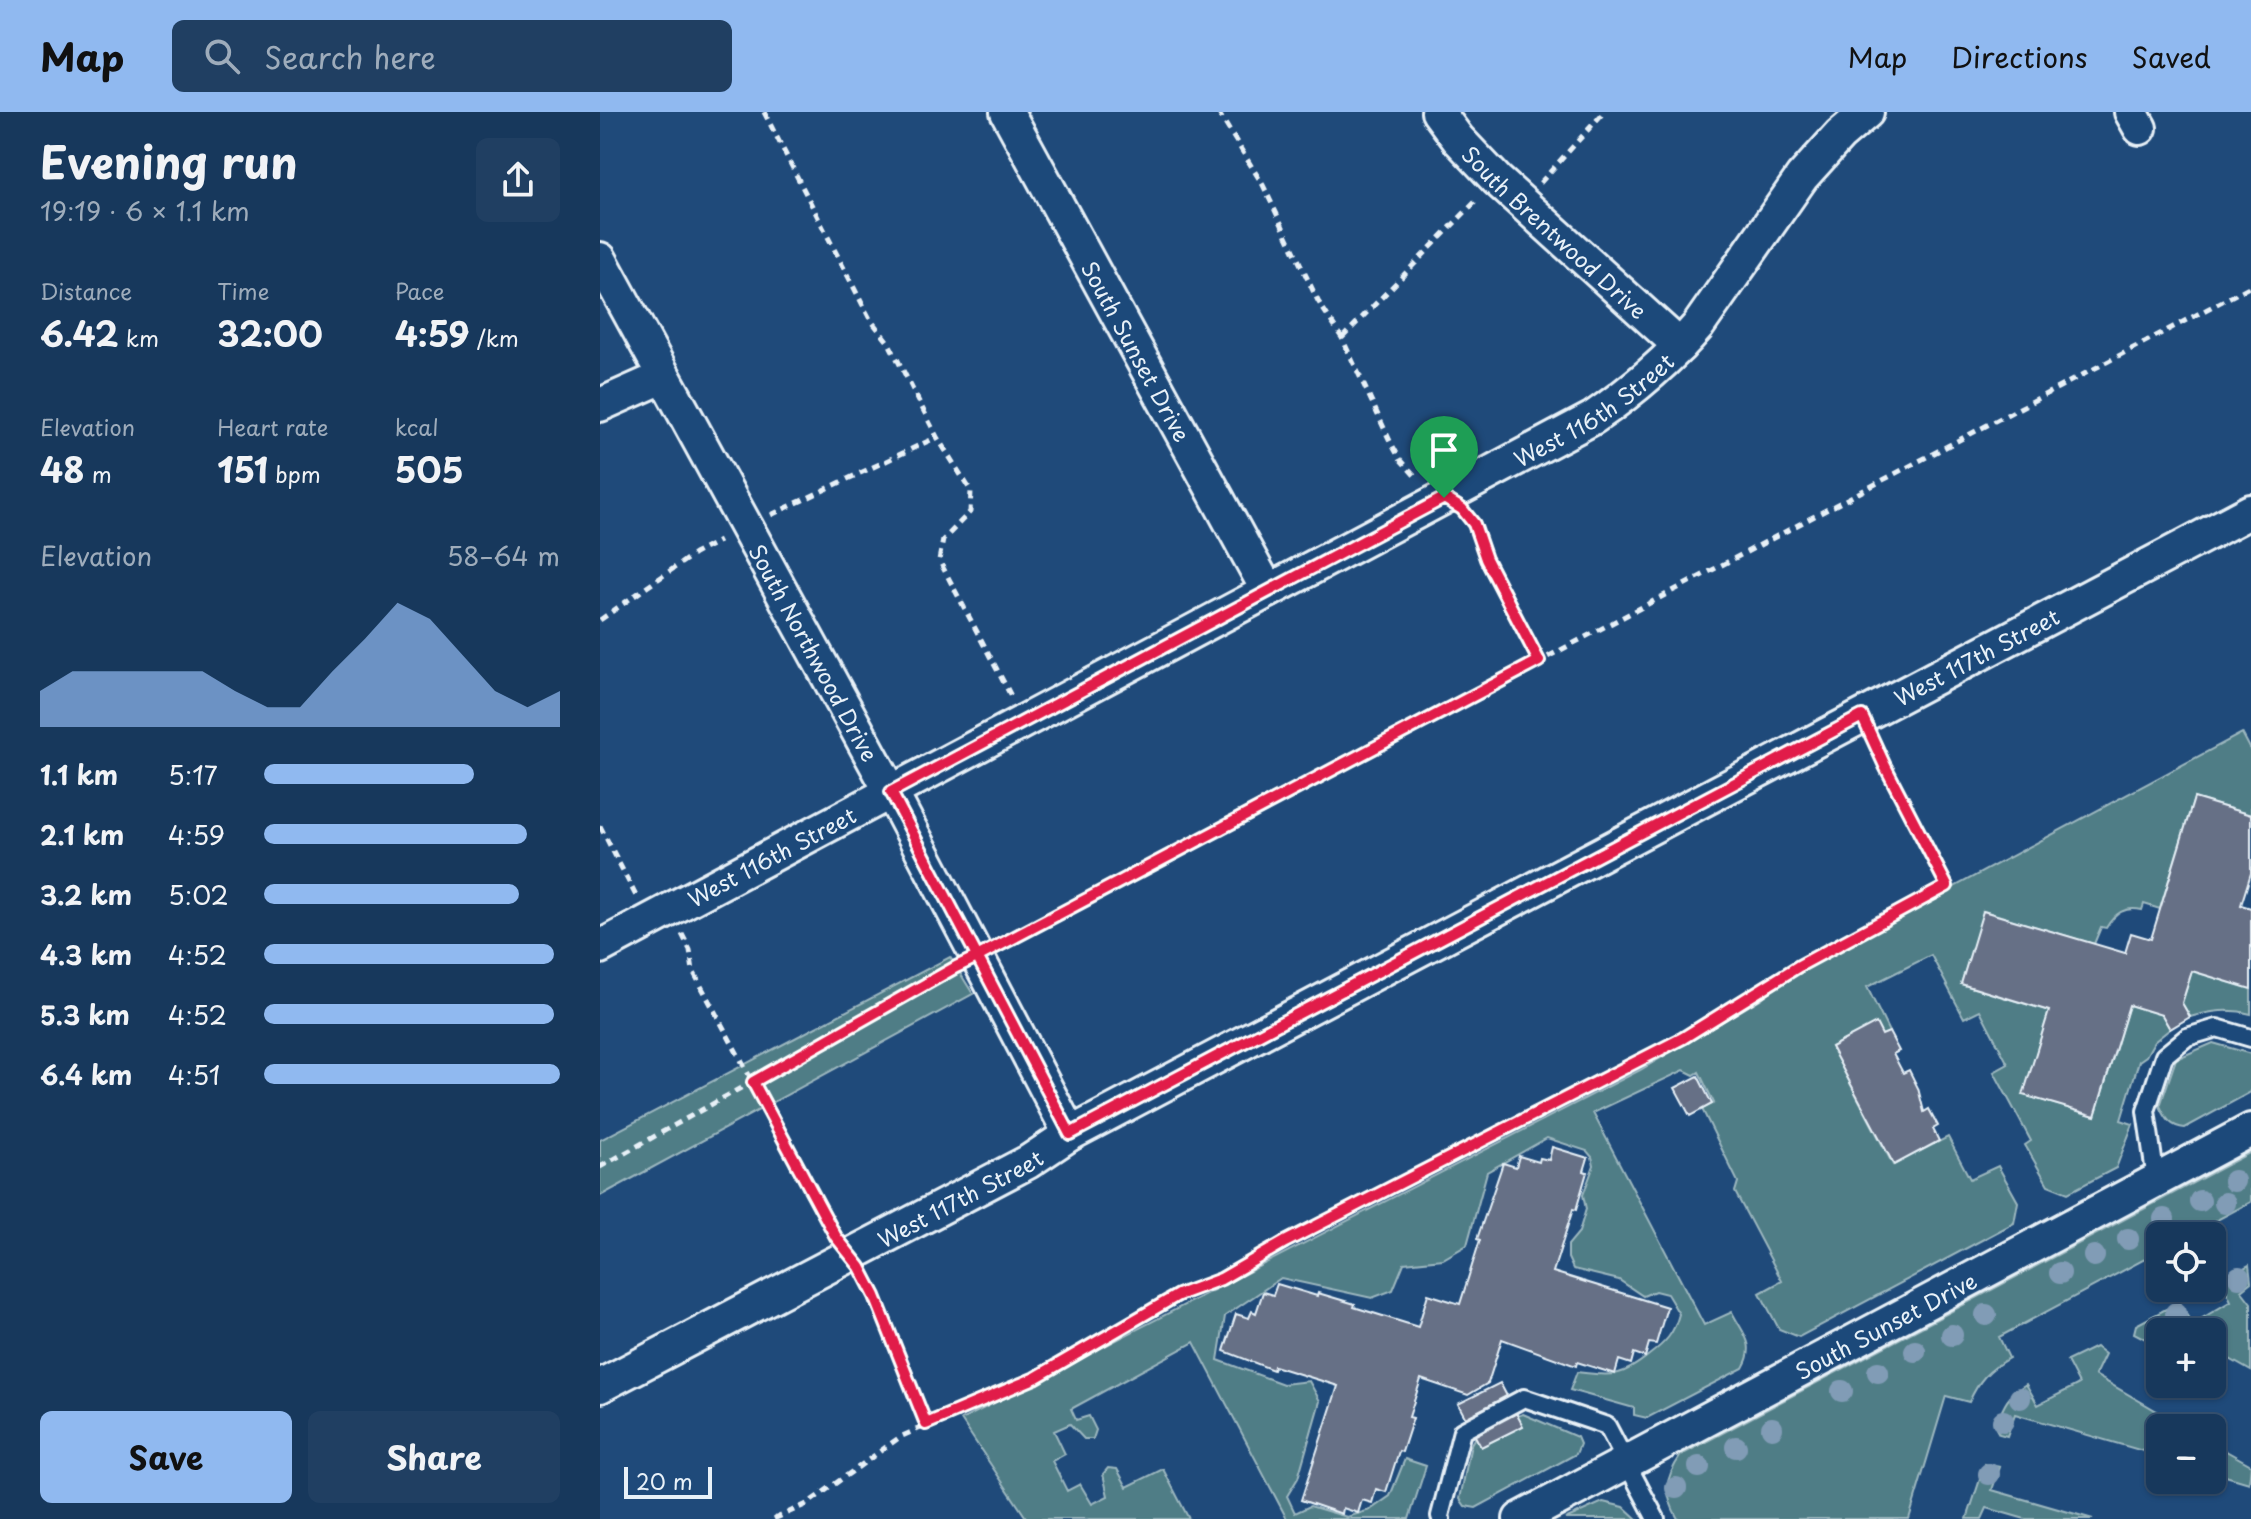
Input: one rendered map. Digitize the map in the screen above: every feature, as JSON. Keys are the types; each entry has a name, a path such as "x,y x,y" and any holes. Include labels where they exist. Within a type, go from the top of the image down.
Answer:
{"street":[{"name":"South Sunset Drive","path":"1007,112 1268,591"},
{"name":"South Brentwood Drive","path":"1438,112 1458,139 1509,191 1680,346"},
{"name":"West 116th Street","path":"600,947 1593,418 1639,386 1698,326 1802,177 1840,135 1867,112"},
{"name":"South Northwood Drive","path":"600,259 891,792 1070,1134"},
{"path":"600,405 663,377"},
{"name":"West 117th Street","path":"600,1386 1028,1162 1070,1134 2251,511"},
{"name":"South Sunset Drive","path":"1520,1519 2251,1130"}],"lane":[{"path":"2156,1180 2146,1111 2164,1056 2187,1037 2217,1028 2251,1038"},
{"path":"1441,1519 1462,1431 1524,1398 1607,1426 1656,1519"}],"path":[{"path":"764,112 870,319 889,343 937,437 971,491 970,512 943,540 939,560 1024,721"},
{"path":"1218,112 1263,185 1318,301 1342,338 1400,459 1426,487 1462,509 1474,524 1486,559 1539,661"},
{"path":"1342,338 1484,193 1534,190 1604,112"},
{"path":"600,1167 977,957 2251,286"},
{"path":"774,1519 807,1504 900,1437 1035,1378 1178,1295 1221,1279 1285,1242 1683,1038 1799,966 1947,886 1862,716"},
{"path":"600,826 641,904 678,925 690,950 693,971 836,1237 860,1267 875,1296 926,1424"}],"green space":[{"path":"2242,733 2251,750 2251,815 2194,798 2160,909 2144,904 2142,910 2121,912 2106,928 2101,927 2094,944 1984,911 1961,984 2049,1011 2024,1095 2095,1116 2129,1005 2162,1015 2170,1029 2154,1042 2139,1061 2121,1120 2133,1124 2116,1168 2068,1193 2048,1185 2025,1145 2031,1141 1994,1072 2008,1064 1980,1010 1964,1018 1931,955 1867,987 1889,1032 1882,1035 1876,1024 1831,1047 1893,1165 1948,1137 1970,1179 1998,1166 2018,1202 2014,1223 1799,1337 1779,1329 1760,1293 1782,1281 1735,1192 1738,1182 1702,1109 1714,1103 1699,1072 1694,1075 1684,1070 1593,1113 1704,1325 1732,1312 1747,1339 1749,1352 1743,1368 1647,1418 1634,1415 1634,1408 1570,1390 1577,1372 1616,1374 1631,1368 1668,1338 1679,1314 1667,1294 1655,1291 1643,1296 1619,1280 1573,1269 1568,1258 1568,1245 1579,1232 1586,1209 1583,1195 1594,1165 1587,1151 1547,1138 1487,1172 1467,1245 1443,1259 1404,1263 1393,1290 1372,1298 1281,1278 1225,1316 1218,1360 1283,1384 1309,1381 1320,1401 1298,1478 1287,1496 1295,1513 1310,1506 1347,1517 1370,1510 1390,1496 1405,1459 1426,1466 1409,1519 1287,1519 1194,1342 1071,1409 1076,1420 1089,1416 1096,1430 1093,1439 1084,1439 1070,1424 1054,1431 1065,1454 1052,1461 1067,1491 1080,1484 1092,1504 1108,1496 1103,1474 1108,1468 1117,1469 1127,1487 1163,1469 1189,1519 1027,1519 961,1420 1640,1070 1762,998 1786,977"},
{"path":"950,957 973,994 600,1196 600,1140"},
{"path":"2192,971 2251,989 2251,1014 2220,1011 2190,1017 2182,1003"},
{"path":"2213,1043 2251,1054 2251,1092 2185,1128 2176,1126 2160,1106 2176,1059"},
{"path":"2251,1152 2251,1202 2213,1222 2146,1222 2146,1258 1999,1337 2009,1358 1985,1376 1969,1402 1946,1396 1909,1519 1678,1519 1670,1501 1668,1486 1671,1472 1681,1455"},
{"path":"2249,1265 2251,1282 2241,1290 2251,1303 2251,1371 2226,1357 2226,1318 2202,1318 2231,1301 2226,1290 2226,1277"},
{"path":"2179,1302 2188,1318 2149,1318"},
{"path":"2146,1320 2146,1339 2134,1333 2136,1325"},
{"path":"2096,1347 2105,1354 2095,1375 2162,1414 2146,1414 2146,1452 2015,1414 2007,1436 1999,1434 1995,1427 2003,1408 2010,1397 2026,1384 2038,1405 2079,1384 2067,1361"},
{"path":"1523,1414 1577,1437 1580,1444 1576,1454 1476,1508 1465,1506 1460,1499 1475,1437 1481,1447 1522,1426 1517,1416"},
{"path":"2226,1451 2251,1465 2249,1483 2226,1476"},
{"path":"1985,1464 2000,1467 1992,1490 2093,1519 2025,1519 1987,1508 1982,1519 1967,1519"},
{"path":"1603,1502 1624,1507 1637,1519 1565,1519"}],"building":[{"path":"2194,798 2251,815 2251,873 2241,905 2251,908 2251,989 2192,971 2182,1003 2190,1017 2170,1029 2162,1015 2129,1005 2095,1116 2023,1095 2049,1011 1961,984 1983,911 2125,953 2131,933 2151,939"},
{"path":"1876,1023 1882,1035 1889,1032 1899,1051 1893,1054 1903,1073 1909,1070 1918,1088 1924,1112 1929,1109 1938,1126 1933,1129 1939,1141 1894,1165 1831,1047"},
{"path":"1698,1076 1712,1104 1690,1116 1675,1088"},
{"path":"1552,1147 1588,1158 1576,1210 1573,1209 1553,1272 1667,1307 1656,1344 1649,1343 1645,1357 1634,1353 1631,1364 1619,1360 1615,1374 1577,1362 1576,1366 1502,1339 1488,1383 1468,1395 1421,1379 1409,1417 1413,1418 1386,1492 1376,1489 1372,1503 1362,1500 1358,1513 1343,1508 1342,1514 1301,1500 1338,1386 1274,1366 1273,1370 1224,1351 1236,1314 1249,1318 1252,1311 1256,1313 1263,1292 1273,1295 1277,1284 1355,1304 1354,1307 1418,1327 1428,1294 1460,1304 1480,1240 1477,1239 1503,1163 1516,1167 1519,1156 1539,1162 1540,1158 1549,1160"},
{"path":"1500,1383 1523,1426 1481,1447 1458,1404"}],"route":[{"path":"1444,498 891,792 977,957 1070,1134 1862,716 1947,886 1799,966 1683,1038 1285,1242 1221,1279 1178,1295 1035,1378 926,1424 875,1296 860,1267 836,1237 753,1082 956,967 977,957 1539,661 1486,559 1474,524 1462,509 1444,498"}]}
